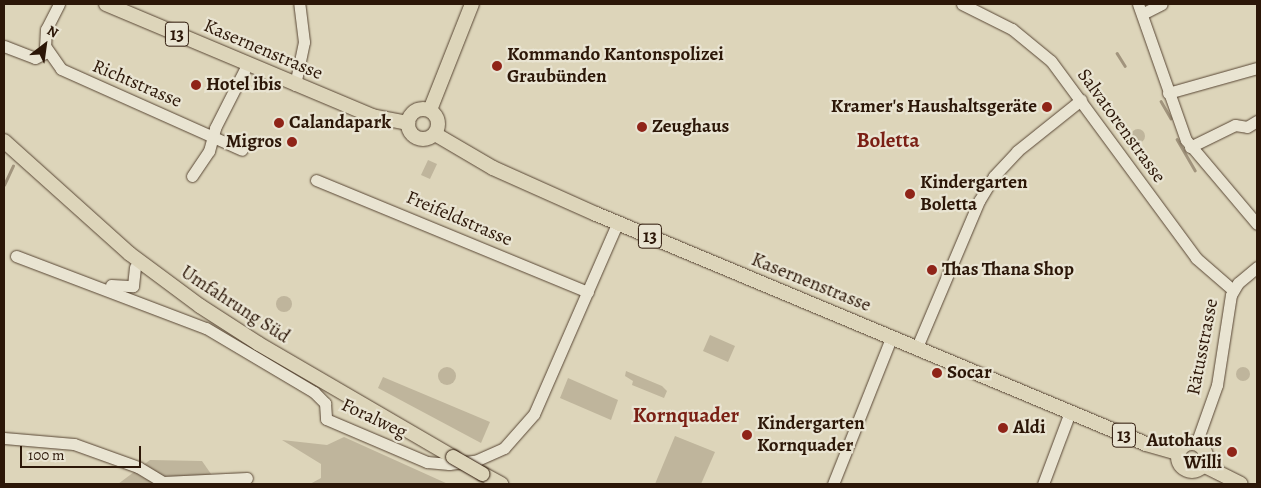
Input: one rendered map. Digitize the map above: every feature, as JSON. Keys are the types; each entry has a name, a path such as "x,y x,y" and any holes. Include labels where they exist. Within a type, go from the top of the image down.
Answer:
{"main road":[{"name":"Kasernenstrasse","path":"106,4 247,65 372,116 408,122"},
{"path":"430,110 472,4"},
{"path":"430,110 438,121 435,134 420,139 411,133 408,122 414,112 430,110"},
{"name":"Kasernenstrasse","path":"435,134 486,165 618,222 1146,444 1178,453"},
{"name":"Umfahrung Süd","path":"4,139 18,154 124,249 200,306 259,344 501,484"},
{"path":"1196,444 1205,453 1203,465 1195,471 1185,469 1179,463 1178,453 1185,445 1196,444"},
{"path":"1203,465 1241,484"}],"street":[{"path":"4,46 35,58 47,52 46,29 59,4"},
{"path":"295,85 304,42 299,4"},
{"name":"Salvatorenstrasse","path":"962,4 985,8 1035,47 1081,100 1202,265 1232,290"},
{"path":"1162,4 1140,9 1168,93 1190,147 1257,224"},
{"name":"Richtstrasse","path":"47,52 56,64 70,75 213,135"},
{"path":"192,176 209,151 213,135 247,65"},
{"path":"1168,93 1257,68"},
{"path":"917,347 979,201 994,176 1016,151 1081,100"},
{"path":"1190,147 1235,125 1247,127 1257,121"},
{"path":"213,135 242,150"},
{"name":"Freifeldstrasse","path":"316,180 326,181 588,292"},
{"name":"Foralweg","path":"16,256 98,286 229,340 320,396 328,410 326,418 427,462 449,464 491,456 517,436 545,393 618,222"},
{"path":"98,286 101,283 131,287 136,280 135,267"},
{"name":"Rätusstrasse","path":"1196,444 1217,385 1232,290 1257,267"},
{"path":"833,484 892,336"},
{"path":"1042,484 1070,412"},
{"path":"4,438 74,444 138,467 163,482 246,478"}],"shaded area":[{"path":"1135,129 1141,129 1145,136 1141,143 1135,143 1131,139 1131,133"},
{"path":"428,160 437,164 430,179 421,175"},
{"path":"284,296 292,304 284,312 276,304"},
{"path":"710,335 735,346 728,362 703,351"},
{"path":"443,367 451,367 456,372 454,383 443,385 438,380 438,372"},
{"path":"1240,367 1246,367 1250,374 1246,381 1240,381 1236,377 1236,371"},
{"path":"626,371 662,386 667,391 664,398 632,385 633,381 625,376"},
{"path":"383,377 490,422 481,443 378,388"},
{"path":"568,378 618,400 611,420 560,398"},
{"path":"675,436 715,452 701,484 655,484"},
{"path":"344,437 448,484 310,484 321,478 321,464 282,440 327,445"},
{"path":"150,460 202,461 218,484 118,484"}],"waterway":[{"path":"1117,53 1125,66"},
{"path":"1161,101 1171,118"},
{"path":"1177,139 1195,170"},
{"path":"4,185 13,166"}],"place":[{"name":"Kommando Kantonspolizei Graubünden","path":"497,66"},
{"name":"Hotel ibis","path":"196,85"},
{"name":"Kramer's Haushaltsgeräte","path":"1047,107"},
{"name":"Calandapark","path":"279,123"},
{"name":"Zeughaus","path":"642,127"},
{"name":"Migros","path":"292,142"},
{"name":"Kindergarten Boletta","path":"910,194"},
{"name":"Thas Thana Shop","path":"932,270"},
{"name":"Socar","path":"937,373"},
{"name":"Aldi","path":"1003,428"},
{"name":"Kindergarten Kornquader","path":"747,435"},
{"name":"Autohaus Willi","path":"1232,452"}],"district":[{"name":"Boletta","path":"888,140"},
{"name":"Kornquader","path":"686,415"}]}
